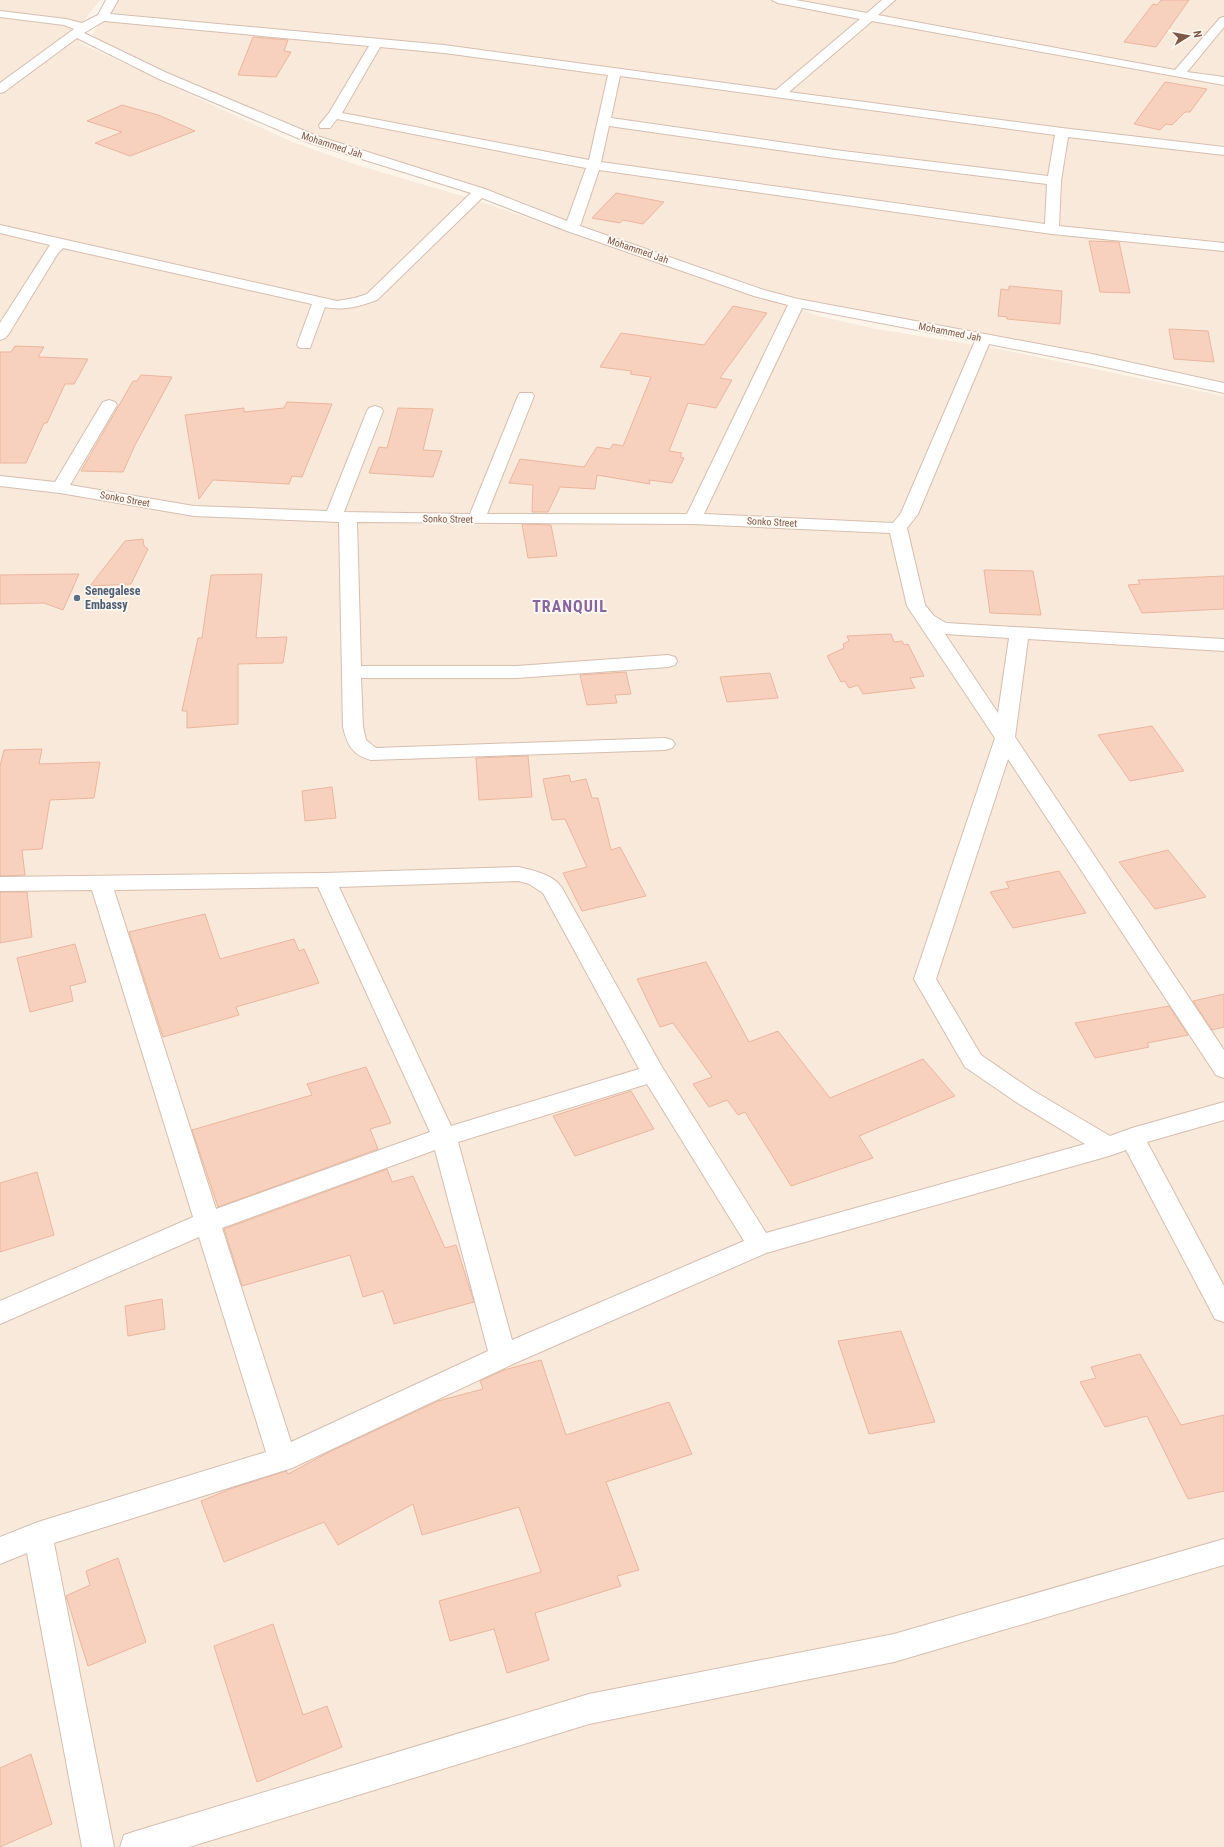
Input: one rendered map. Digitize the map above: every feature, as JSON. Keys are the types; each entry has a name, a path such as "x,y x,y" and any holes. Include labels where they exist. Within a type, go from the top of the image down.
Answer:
{"street":[{"path":"0,89 80,30 103,17 112,0"},
{"path":"778,0 1178,74 1224,80"},
{"path":"779,94 868,16 889,0"},
{"name":"Mohammed Jah","path":"0,14 66,22 163,76 312,140 480,192 572,228 759,292 797,303 1092,359 1222,390"},
{"path":"103,17 377,42 615,72 1062,132 1224,151"},
{"path":"1178,74 1224,20"},
{"path":"312,140 334,115 377,42"},
{"path":"572,228 594,165 615,72"},
{"path":"334,115 594,165 1052,230 1224,247"},
{"path":"604,122 880,160 1054,181"},
{"path":"1052,230 1054,181 1062,132"},
{"path":"0,229 337,305 358,302 372,297 480,192"},
{"path":"0,335 52,250 60,243"},
{"path":"305,345 320,301"},
{"path":"693,519 797,303"},
{"path":"984,339 908,514 898,528 916,606 927,620 1224,1069"},
{"path":"476,519 526,396"},
{"path":"60,488 109,405"},
{"path":"375,411 340,517 352,672 353,727 357,743 371,754 665,744"},
{"name":"Sonko Street","path":"0,481 60,488 194,511 340,517 476,519 693,519 898,528"},
{"path":"927,620 942,628 1019,634 1224,645"},
{"path":"1019,634 1004,738 925,979 973,1061 1024,1096 1109,1147"},
{"path":"352,672 517,672 668,661"},
{"path":"0,884 325,880 518,874 537,879 551,888 653,1073 760,1245"},
{"path":"325,880 444,1137 503,1356"},
{"path":"101,882 206,1222 282,1459"},
{"path":"0,1313 206,1222 444,1137 653,1073"},
{"path":"0,1551 38,1535 282,1459 503,1356 760,1245 1109,1147 1132,1137 1224,1111"},
{"path":"1132,1137 1224,1311"},
{"path":"38,1535 98,1847"},
{"path":"136,1847 589,1709 894,1648 1224,1552"}],"shaded area":[{"path":"0,0 100,0 75,32 80,43 290,141 357,165 466,197 819,316 876,329 994,348 1224,396 1224,1847 0,1847"},
{"path":"114,0 1224,0 1224,388 839,311 673,262 405,169 238,106 106,44 92,35"}],"building":[{"path":"1161,0 1189,0 1156,47 1124,42 1153,4 1157,5"},
{"path":"253,37 288,40 284,51 291,52 276,77 238,75"},
{"path":"1165,82 1207,89 1190,112 1185,112 1172,125 1166,124 1160,130 1134,124"},
{"path":"122,105 158,115 195,131 130,156 95,143 122,132 87,121"},
{"path":"616,193 664,202 643,224 623,220 620,223 592,218"},
{"path":"1089,241 1119,242 1130,293 1100,292"},
{"path":"1009,286 1062,291 1060,324 1007,319 1007,317 998,316 1001,289 1009,290"},
{"path":"733,306 767,313 720,378 732,380 716,408 688,403 669,451 682,453 680,457 684,458 672,483 649,480 650,484 597,475 595,489 560,487 548,512 532,512 533,485 509,483 520,459 584,467 597,447 610,449 613,444 623,446 651,377 630,374 632,371 600,367 621,333 704,345"},
{"path":"1169,329 1208,331 1214,362 1174,359"},
{"path":"15,346 44,347 38,357 88,359 74,384 65,384 47,423 44,423 26,463 0,463 0,352 11,352"},
{"path":"141,375 172,377 135,445 123,472 81,471 133,381 137,381"},
{"path":"287,402 332,404 302,477 292,476 289,484 213,480 199,499 185,415 244,408 244,412 284,408"},
{"path":"398,408 433,409 423,450 442,451 433,477 369,473 379,447 387,448"},
{"path":"522,524 551,525 557,556 528,558"},
{"path":"143,539 144,546 148,549 131,584 90,586 125,541"},
{"path":"984,570 1033,571 1041,615 990,613"},
{"path":"79,574 63,610 44,603 0,604 0,575"},
{"path":"262,574 256,638 287,637 283,663 238,664 238,724 187,728 187,711 182,711 198,638 202,638 211,575"},
{"path":"1224,576 1224,609 1142,613 1128,585 1140,584 1138,580"},
{"path":"891,634 894,642 902,641 904,645 908,644 924,676 910,678 915,688 863,694 858,685 849,688 845,681 841,682 827,656 844,648 843,644 849,641 847,636"},
{"path":"626,672 631,694 615,695 617,703 587,705 580,675"},
{"path":"770,673 778,698 727,702 720,677"},
{"path":"1152,726 1184,771 1130,781 1098,735"},
{"path":"42,749 39,764 100,762 94,798 50,800 42,849 22,850 25,875 0,876 0,766 4,750"},
{"path":"528,756 532,797 479,800 476,758"},
{"path":"569,775 571,782 586,779 592,798 598,798 611,850 620,847 646,896 582,911 563,873 587,867 565,819 552,820 543,779"},
{"path":"332,787 336,818 305,821 302,791"},
{"path":"1168,850 1206,897 1155,909 1119,862"},
{"path":"1059,871 1086,913 1013,928 990,892 1009,888 1006,882"},
{"path":"0,892 27,892 32,937 0,943"},
{"path":"205,914 220,959 294,939 299,951 304,949 319,983 236,1007 239,1015 163,1037 129,932"},
{"path":"75,944 86,982 70,986 73,1001 30,1012 17,958"},
{"path":"706,962 749,1042 778,1031 830,1098 923,1059 955,1096 859,1136 873,1158 791,1186 745,1112 738,1115 727,1100 709,1107 693,1084 712,1077 673,1023 660,1027 637,979"},
{"path":"1224,994 1224,1027 1212,1030 1193,1001"},
{"path":"1169,1006 1188,1035 1147,1043 1149,1047 1095,1058 1075,1023"},
{"path":"366,1067 391,1123 370,1129 378,1149 218,1207 192,1130 312,1095 307,1084"},
{"path":"631,1091 654,1129 575,1156 553,1116"},
{"path":"387,1169 392,1182 413,1176 445,1248 456,1245 474,1302 394,1324 383,1291 363,1297 350,1255 242,1286 224,1229"},
{"path":"37,1172 54,1235 0,1252 0,1183"},
{"path":"162,1299 165,1329 128,1336 125,1306"},
{"path":"901,1331 935,1422 869,1434 838,1341"},
{"path":"1140,1354 1181,1425 1224,1415 1224,1491 1188,1499 1147,1416 1105,1427 1080,1382 1096,1378 1091,1367"},
{"path":"541,1360 566,1435 669,1402 692,1454 606,1482 639,1570 617,1576 621,1586 535,1613 549,1660 507,1673 494,1629 450,1641 439,1601 541,1572 519,1507 422,1535 413,1504 338,1545 324,1522 224,1562 201,1501 233,1488 286,1471 288,1474 329,1452 438,1401 483,1389 480,1381 504,1370"},
{"path":"118,1558 146,1642 88,1666 66,1596 90,1585 86,1571"},
{"path":"273,1624 303,1715 327,1706 342,1747 257,1782 214,1646"},
{"path":"31,1754 52,1824 0,1847 0,1768"}],"place":[{"name":"Senegalese Embassy","path":"77,598"}],"district":[{"name":"TRANQUIL","path":"570,606"}]}
